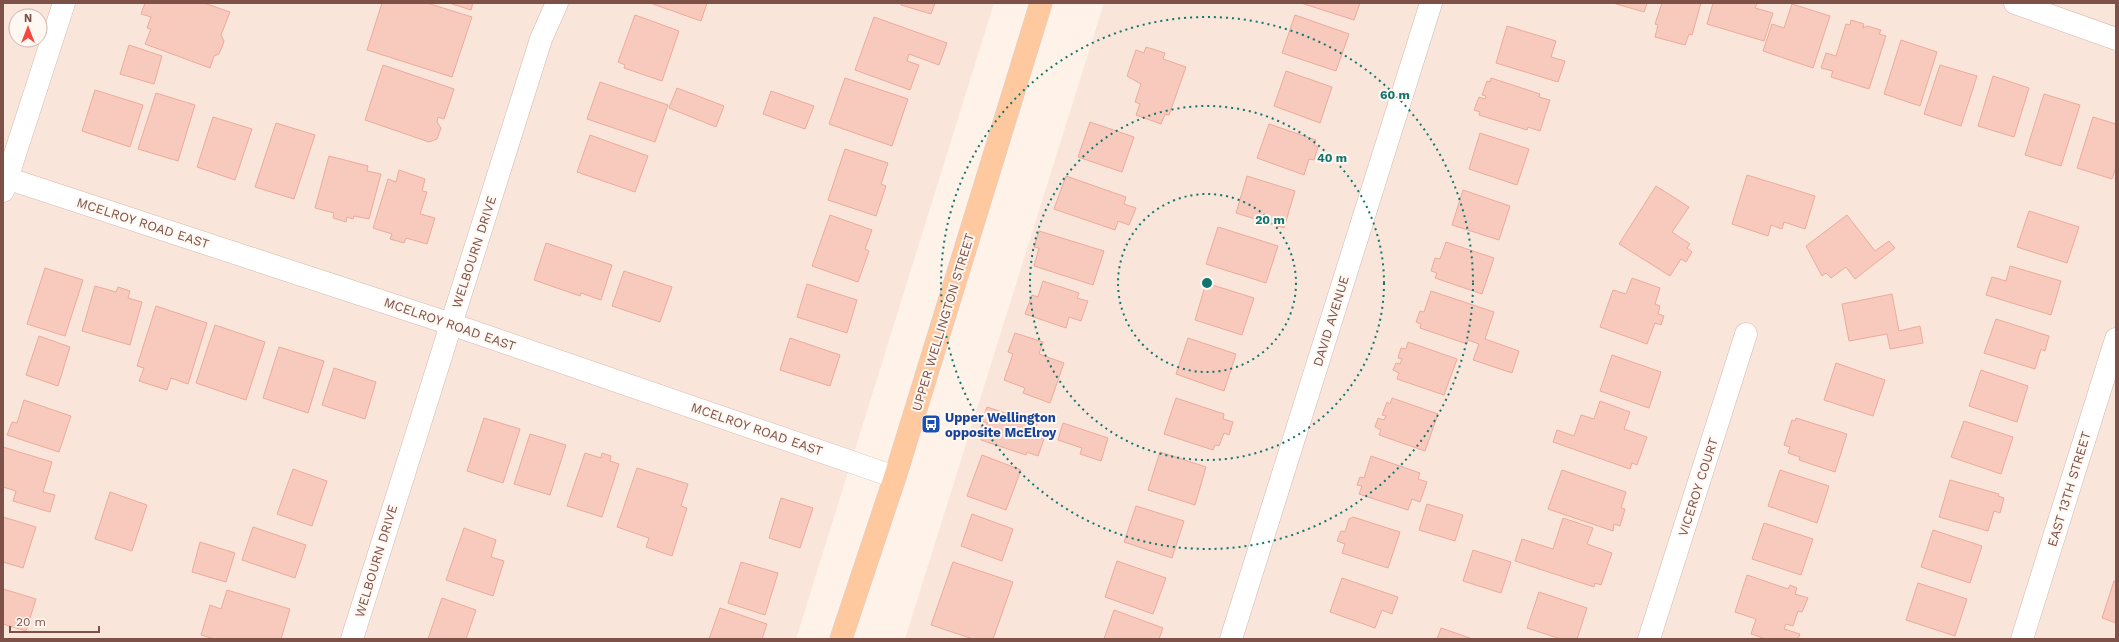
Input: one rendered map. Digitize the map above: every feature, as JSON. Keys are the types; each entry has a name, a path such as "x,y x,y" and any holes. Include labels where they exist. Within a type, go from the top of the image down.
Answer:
{"main road":[{"name":"UPPER WELLINGTON STREET","path":"841,639 896,477 1041,3"}],"street":[{"path":"4,182 64,3"},
{"name":"WELBOURN DRIVE","path":"352,639 541,40 557,3"},
{"name":"DAVID AVENUE","path":"1231,639 1431,3"},
{"path":"2015,3 2116,39"},
{"name":"MCELROY ROAD EAST","path":"4,182 451,324 896,477"},
{"name":"VICEROY COURT","path":"1649,639 1746,334"},
{"name":"EAST 13TH STREET","path":"2022,639 2116,339"}],"shaded area":[{"path":"3,3 994,3 796,639 3,639"},
{"path":"1104,3 2116,3 2116,639 905,639"}],"building":[{"path":"145,3 204,3 230,12 221,35 224,41 222,47 219,54 214,56 210,68 145,44 151,29 147,28 151,17 141,14"},
{"path":"382,3 427,3 472,17 452,77 367,50"},
{"path":"449,3 473,3 471,10"},
{"path":"650,3 707,3 701,21"},
{"path":"901,3 935,3 931,14 901,5"},
{"path":"1301,3 1360,3 1354,20"},
{"path":"1613,3 1647,3 1644,12"},
{"path":"1662,3 1701,3 1692,35 1689,34 1685,45 1655,37 1658,25 1655,24"},
{"path":"1713,3 1757,3 1755,8 1773,13 1764,41 1707,24"},
{"path":"1792,4 1830,16 1813,68 1763,51 1772,24 1784,28"},
{"path":"635,15 679,31 662,81 624,68 625,65 618,62"},
{"path":"1295,15 1349,34 1336,71 1282,53"},
{"path":"874,17 947,43 939,65 909,54 907,61 919,65 910,90 855,70"},
{"path":"1851,20 1864,24 1863,28 1867,26 1881,30 1879,34 1886,36 1869,89 1831,77 1833,71 1821,68 1826,53 1836,56 1846,24 1850,25"},
{"path":"1507,26 1556,41 1551,57 1565,61 1558,82 1496,63"},
{"path":"1901,40 1937,52 1920,106 1884,94"},
{"path":"129,45 162,56 154,84 120,74"},
{"path":"1146,47 1165,53 1163,59 1186,67 1169,115 1165,114 1161,124 1136,115 1140,104 1135,102 1141,84 1127,76 1136,50 1144,53"},
{"path":"383,65 454,89 444,119 438,117 437,122 441,128 437,139 429,142 365,120"},
{"path":"1940,65 1977,76 1961,126 1924,114"},
{"path":"1286,71 1332,87 1320,123 1274,106"},
{"path":"1993,76 2029,88 2014,137 1978,126"},
{"path":"845,78 908,99 892,146 829,124"},
{"path":"1491,78 1540,94 1539,97 1550,100 1540,131 1528,127 1527,130 1479,115 1480,112 1474,110 1479,97 1485,99 1486,96 1482,95 1487,81 1490,82"},
{"path":"600,82 668,105 655,142 587,119"},
{"path":"677,88 724,106 716,127 669,108"},
{"path":"95,90 143,105 130,147 82,131"},
{"path":"771,91 814,106 805,129 763,114"},
{"path":"156,93 195,105 178,161 138,149"},
{"path":"2044,94 2080,105 2061,166 2025,155"},
{"path":"213,117 252,129 235,180 197,167"},
{"path":"2093,117 2116,124 2116,167 2112,179 2077,168"},
{"path":"1090,122 1134,137 1122,172 1078,157"},
{"path":"276,123 315,135 294,199 255,187"},
{"path":"1269,124 1316,140 1314,145 1318,147 1314,160 1309,159 1304,175 1257,158"},
{"path":"1480,133 1529,149 1517,185 1469,169"},
{"path":"590,135 648,156 635,192 577,172"},
{"path":"845,149 888,163 881,184 886,186 876,216 828,200"},
{"path":"329,156 368,166 367,171 381,174 369,219 354,216 353,219 347,217 346,222 333,218 334,213 315,208"},
{"path":"399,170 425,179 422,191 427,192 420,214 435,218 427,244 406,238 404,243 390,239 392,234 373,228 388,179 396,182"},
{"path":"1747,175 1815,196 1805,229 1784,222 1782,229 1771,225 1768,236 1732,224"},
{"path":"1066,176 1126,197 1124,204 1136,208 1129,225 1118,221 1115,230 1054,209"},
{"path":"1247,176 1295,191 1284,228 1236,213"},
{"path":"1656,186 1689,207 1672,232 1690,244 1687,248 1692,252 1686,262 1681,259 1670,276 1619,244"},
{"path":"1463,190 1510,206 1499,240 1452,225"},
{"path":"2029,211 2079,227 2067,263 2017,247"},
{"path":"830,215 872,230 865,249 869,251 858,282 812,266"},
{"path":"1847,215 1875,251 1889,241 1895,248 1855,279 1846,267 1831,278 1826,273 1822,276 1806,246"},
{"path":"1218,227 1278,246 1266,283 1206,264"},
{"path":"1039,231 1104,251 1093,285 1034,266 1039,248 1034,247"},
{"path":"1446,242 1494,258 1482,294 1435,278 1437,273 1431,271 1435,258 1440,259"},
{"path":"546,243 612,265 601,300 581,293 580,296 534,280"},
{"path":"2010,266 2061,281 2051,315 1986,295 1992,277 2006,281"},
{"path":"45,268 83,280 65,336 27,324"},
{"path":"624,271 672,287 660,322 612,306"},
{"path":"1632,278 1660,288 1655,304 1660,306 1658,314 1664,316 1661,325 1655,323 1647,344 1600,327 1613,290 1626,294"},
{"path":"1043,281 1079,293 1077,298 1088,301 1081,321 1069,317 1066,328 1025,314 1032,295 1038,297"},
{"path":"1206,283 1254,298 1242,335 1195,320"},
{"path":"807,284 857,300 847,333 797,317"},
{"path":"95,286 116,292 118,287 130,291 128,298 142,302 130,345 82,331"},
{"path":"1431,291 1494,312 1485,339 1519,351 1512,373 1473,360 1479,344 1468,340 1467,344 1420,328 1421,324 1416,322 1420,311 1424,312"},
{"path":"1892,294 1899,331 1920,326 1923,343 1890,349 1887,334 1849,341 1842,304"},
{"path":"156,306 207,323 188,384 171,378 167,390 139,381 144,368 137,366"},
{"path":"1996,319 2049,336 2045,351 2041,349 2035,369 1984,353"},
{"path":"215,325 265,342 246,400 196,383"},
{"path":"1015,333 1043,342 1039,354 1064,363 1050,403 1023,393 1025,388 1004,380 1013,354 1008,352"},
{"path":"39,336 70,347 58,386 26,375"},
{"path":"790,338 840,355 830,386 780,370"},
{"path":"1188,338 1236,354 1224,391 1176,374"},
{"path":"1408,342 1457,359 1444,395 1397,379 1399,373 1393,370 1396,363 1400,364 1402,359 1398,358 1401,348 1406,349"},
{"path":"279,347 324,361 308,413 263,398"},
{"path":"1612,355 1661,372 1649,408 1600,391"},
{"path":"1836,363 1885,380 1873,416 1824,400"},
{"path":"334,368 376,382 365,419 322,405"},
{"path":"1981,370 2028,386 2017,422 1969,406"},
{"path":"1176,398 1224,414 1223,419 1233,422 1229,435 1224,433 1219,446 1215,445 1213,450 1164,434"},
{"path":"1392,398 1438,414 1425,451 1379,435 1381,430 1375,427 1378,418 1384,420 1386,416 1382,415 1387,402 1390,404"},
{"path":"24,400 71,416 59,452 7,435 12,422 17,423"},
{"path":"1600,401 1630,412 1624,429 1647,437 1637,465 1632,463 1630,469 1553,442 1557,430 1574,436 1581,415 1594,419"},
{"path":"987,407 1037,424 1033,435 1044,439 1038,456 1027,452 1026,455 981,440 983,435 979,433 982,425 986,426 987,423 982,421"},
{"path":"484,418 520,429 503,483 467,471"},
{"path":"1796,418 1847,434 1835,472 1799,460 1800,457 1788,453 1790,447 1784,445 1792,420 1795,421"},
{"path":"1964,421 2013,437 2001,474 1951,457"},
{"path":"1063,423 1108,438 1101,461 1080,454 1082,448 1058,440"},
{"path":"530,434 566,445 550,495 514,484"},
{"path":"3,447 52,462 43,492 55,495 50,512 13,501 16,491 3,487"},
{"path":"1160,452 1206,467 1195,505 1148,490"},
{"path":"585,453 601,458 602,453 611,456 610,461 619,464 602,517 567,506"},
{"path":"982,455 1021,470 1006,510 967,496"},
{"path":"1371,456 1420,473 1418,479 1427,482 1420,502 1412,499 1408,510 1359,494 1362,486 1357,485 1360,477 1364,478"},
{"path":"637,468 688,484 681,506 687,508 672,556 646,547 649,538 617,527"},
{"path":"293,469 327,481 312,526 277,514"},
{"path":"1562,470 1626,492 1621,508 1625,509 1620,526 1614,524 1613,531 1548,509"},
{"path":"1780,470 1829,486 1817,523 1768,506"},
{"path":"1950,480 1999,494 1998,496 2004,498 2000,513 1994,511 1988,531 1939,517"},
{"path":"110,492 147,505 132,551 95,539"},
{"path":"781,498 813,508 800,548 769,538"},
{"path":"1427,504 1463,515 1455,541 1419,530"},
{"path":"1136,506 1184,521 1172,558 1124,542"},
{"path":"972,514 1013,529 1002,561 961,546"},
{"path":"3,517 36,527 23,568 3,562"},
{"path":"1353,517 1400,532 1388,568 1342,553 1345,544 1337,541 1341,531 1345,532 1349,519"},
{"path":"1563,518 1593,528 1587,544 1612,553 1601,585 1595,583 1594,587 1515,561 1522,539 1553,549"},
{"path":"1764,523 1813,539 1801,575 1752,559"},
{"path":"253,527 306,545 295,578 242,560"},
{"path":"464,528 496,540 491,557 504,561 493,596 446,580"},
{"path":"1933,530 1982,546 1970,583 1921,567"},
{"path":"200,542 235,553 226,582 192,572"},
{"path":"1473,550 1511,562 1501,593 1463,581"},
{"path":"1117,561 1166,578 1153,614 1105,597"},
{"path":"741,562 778,573 765,615 728,603"},
{"path":"953,562 1013,582 993,639 973,639 931,625"},
{"path":"1747,575 1788,589 1790,585 1797,588 1795,594 1808,598 1802,612 1798,611 1793,626 1786,624 1784,629 1800,634 1798,639 1766,639 1751,634 1756,619 1735,612"},
{"path":"1342,578 1398,597 1392,614 1382,610 1375,628 1330,612"},
{"path":"2114,581 2116,581 2116,623 2102,618"},
{"path":"1918,583 1967,599 1955,636 1906,620"},
{"path":"3,589 36,599 26,631 3,624"},
{"path":"227,590 290,609 281,639 215,639 201,635 210,605 221,609"},
{"path":"1539,592 1587,608 1577,639 1561,639 1527,628"},
{"path":"442,598 476,610 466,639 428,639"},
{"path":"720,608 767,624 762,639 709,639"},
{"path":"1114,610 1163,628 1159,639 1104,639"},
{"path":"1441,628 1470,638 1470,639 1437,639"}],"place":[{"name":"Upper Wellington opposite McElroy","path":"931,424"}]}
